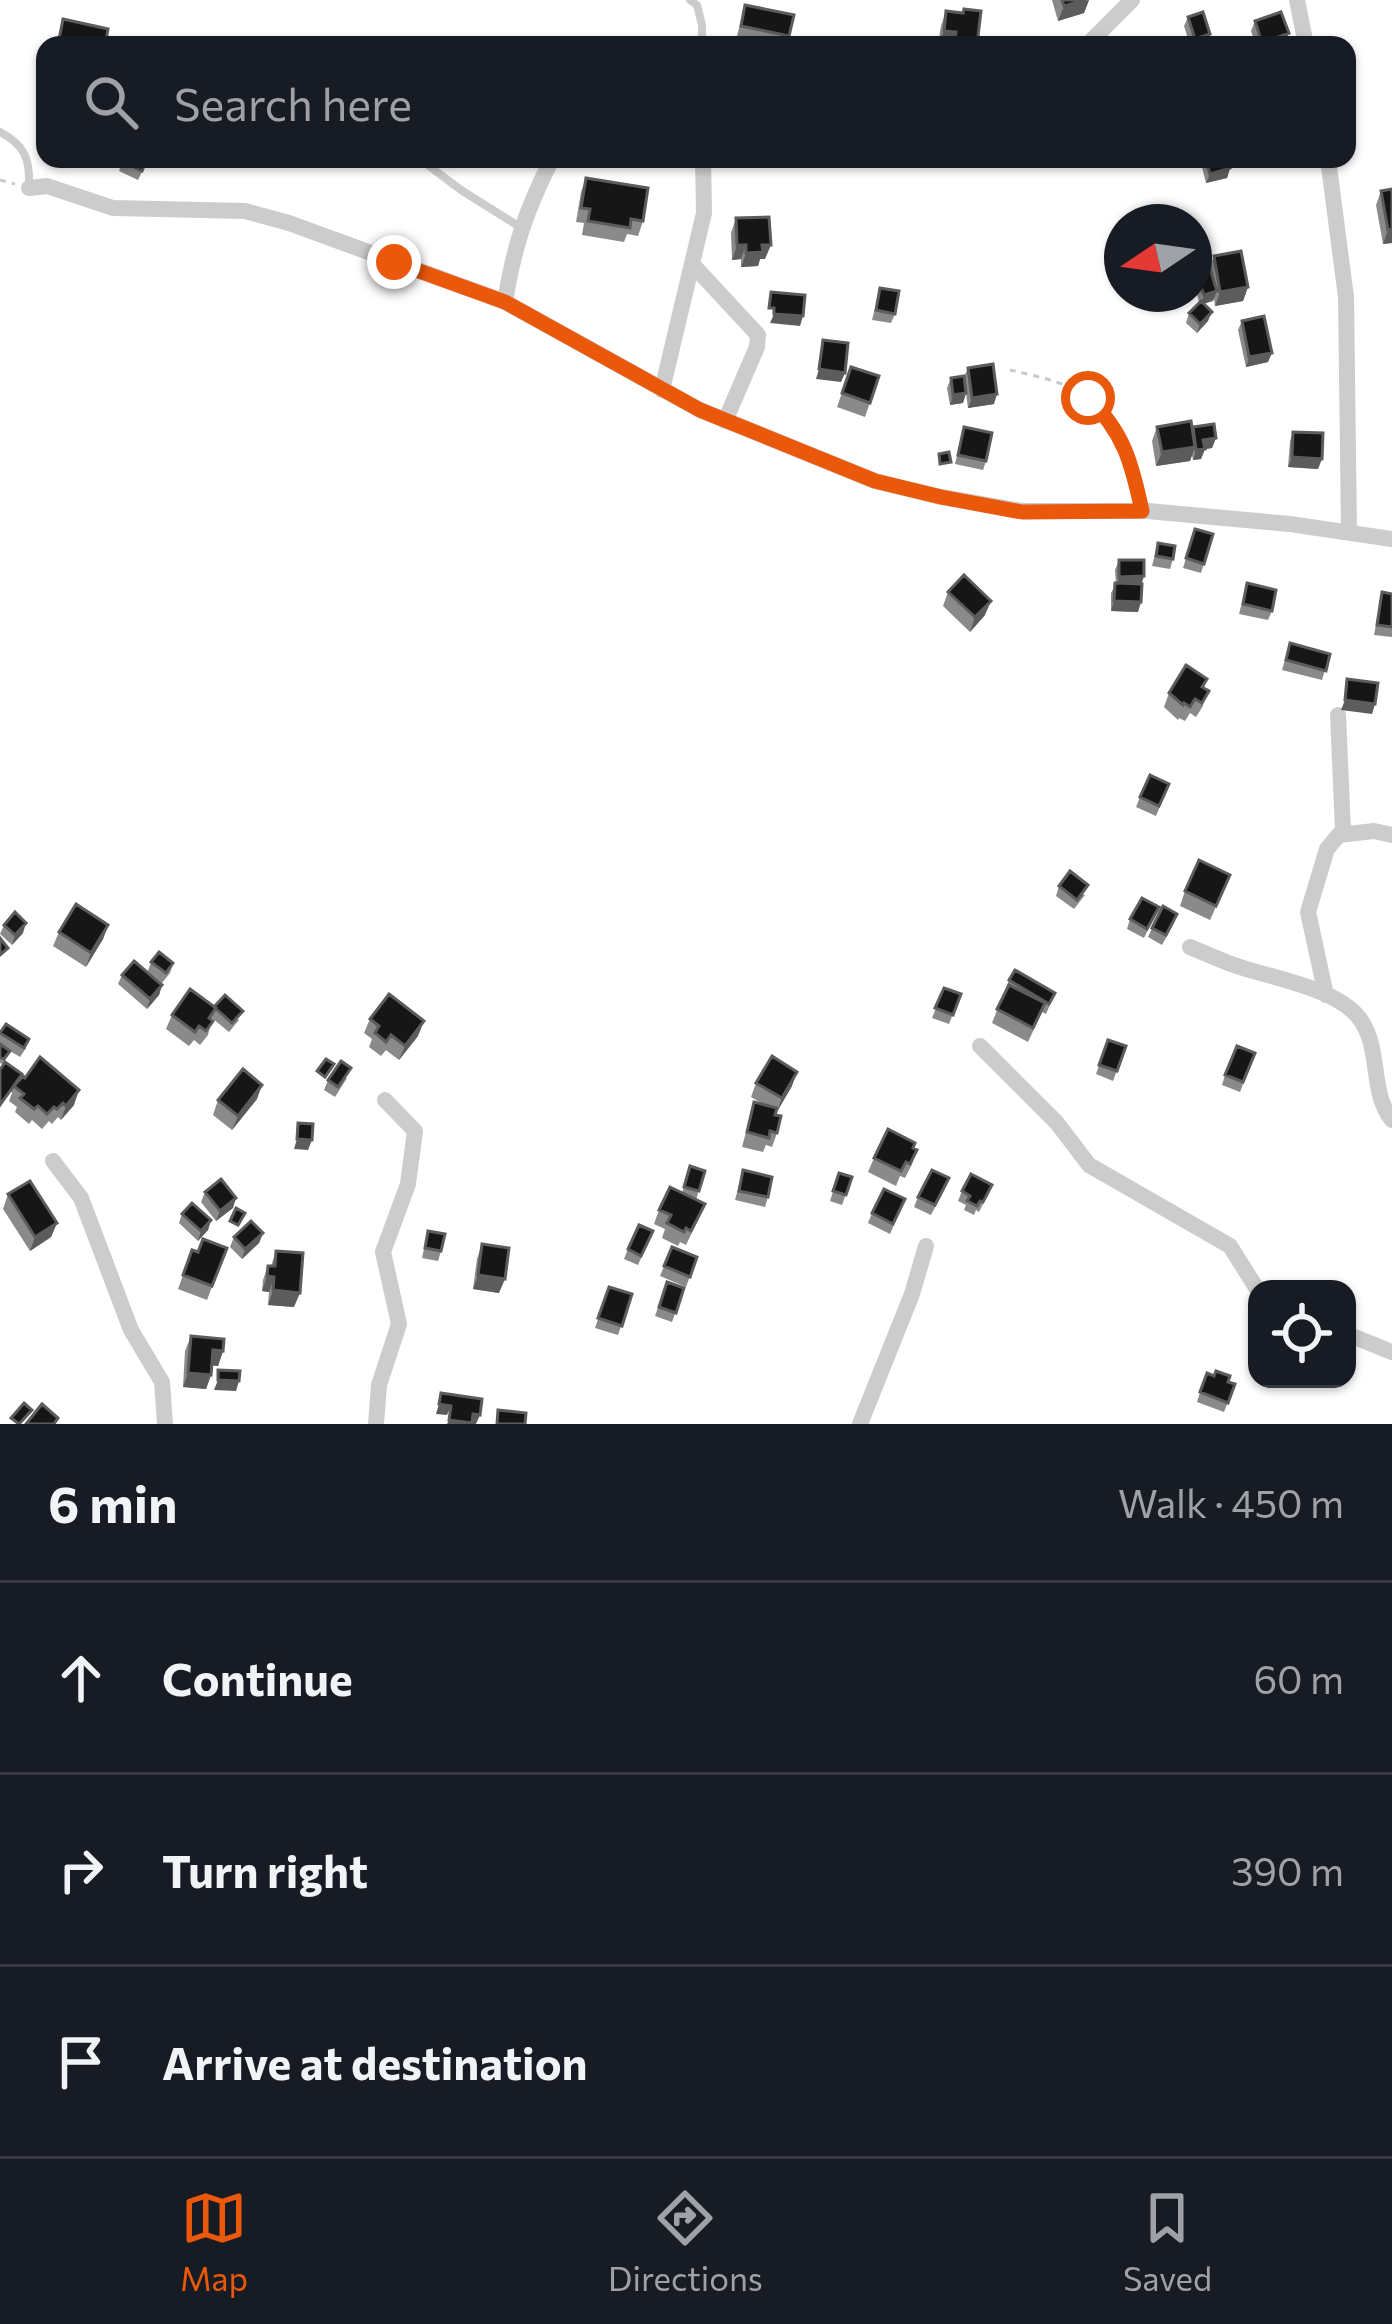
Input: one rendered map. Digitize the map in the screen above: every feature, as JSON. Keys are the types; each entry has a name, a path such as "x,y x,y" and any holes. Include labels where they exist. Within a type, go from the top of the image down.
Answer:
{"street":[{"path":"1096,36 1132,0"},
{"path":"1297,0 1304,36"},
{"path":"505,302 514,248 548,168"},
{"path":"662,390 704,213 703,168"},
{"path":"1329,168 1346,297 1349,531"},
{"path":"28,188 47,186 112,208 245,211 289,223 505,302 725,421 875,481 1022,512 1142,511 1392,539"},
{"path":"693,265 758,334 725,421"},
{"path":"1326,995 1308,912 1327,849 1343,830 1338,715"},
{"path":"1339,835 1392,835"},
{"path":"1190,947 1348,1005 1363,1023 1382,1108 1392,1120"},
{"path":"980,1046 1057,1123 1089,1165 1230,1246 1251,1280"},
{"path":"376,1424 380,1385 399,1324 383,1252 408,1184 415,1131 385,1100"},
{"path":"53,1161 81,1198 131,1330 162,1382 165,1424"},
{"path":"860,1424 926,1246"},
{"path":"1356,1338 1392,1352"}],"lane":[{"path":"690,0 697,5 702,36"},
{"path":"0,132 24,149 30,163 28,188"},
{"path":"432,168 521,228"}],"path":[{"path":"1010,370 1064,384 1107,416 1130,457 1142,511"}],"building":[{"path":"745,5 794,15 789,36 741,26"},
{"path":"964,9 981,11 978,36 944,31 946,11 963,13"},
{"path":"1203,12 1210,34 1194,36 1188,17"},
{"path":"1281,12 1289,33 1260,36 1255,21"},
{"path":"63,19 108,29 107,36 60,36"},
{"path":"586,178 648,188 643,221 631,219 630,228 588,221 590,209 581,208"},
{"path":"1392,189 1392,229 1388,230 1381,191"},
{"path":"769,217 771,245 762,245 763,252 746,253 746,245 737,245 736,218"},
{"path":"1241,251 1248,287 1220,292 1214,256"},
{"path":"880,288 899,291 895,314 876,310"},
{"path":"771,292 805,295 803,316 774,314 774,308 769,308"},
{"path":"1190,312 1212,312 1200,324"},
{"path":"1264,316 1272,353 1249,357 1242,321"},
{"path":"823,340 848,343 845,373 819,369"},
{"path":"993,364 997,394 972,398 968,368"},
{"path":"851,367 879,376 870,403 842,393"},
{"path":"964,376 966,393 953,395 951,378"},
{"path":"1191,421 1195,447 1162,452 1157,427"},
{"path":"1214,424 1216,438 1203,440 1205,449 1196,450 1193,427"},
{"path":"964,427 992,433 986,461 958,455"},
{"path":"1293,432 1323,433 1322,459 1292,457"},
{"path":"949,452 951,462 940,464 939,454"},
{"path":"1195,529 1213,534 1204,564 1186,558"},
{"path":"1158,543 1175,546 1173,559 1156,556"},
{"path":"1119,560 1144,560 1144,576 1119,577"},
{"path":"964,575 991,601 975,617 948,592"},
{"path":"1115,583 1142,584 1141,602 1114,601"},
{"path":"1247,583 1276,590 1272,611 1243,604"},
{"path":"1382,592 1392,594 1392,627 1377,625"},
{"path":"1290,643 1330,654 1326,671 1286,660"},
{"path":"1186,665 1207,679 1202,687 1209,691 1202,703 1195,699 1190,707 1169,693"},
{"path":"1347,679 1378,683 1375,704 1345,700"},
{"path":"1150,775 1169,784 1159,806 1140,797"},
{"path":"1199,860 1230,875 1216,906 1185,891"},
{"path":"1070,871 1088,885 1077,900 1059,886"},
{"path":"1142,898 1159,907 1147,929 1130,919"},
{"path":"76,904 108,925 91,953 59,932"},
{"path":"1163,906 1177,914 1166,935 1152,928"},
{"path":"15,912 26,923 15,935 4,925"},
{"path":"159,952 173,963 166,973 151,962"},
{"path":"134,961 162,985 150,999 122,975"},
{"path":"1015,970 1055,993 1049,1004 1009,980"},
{"path":"1009,985 1045,1003 1033,1028 997,1009"},
{"path":"944,988 961,994 953,1015 935,1008"},
{"path":"190,989 216,1008 206,1031 199,1026 195,1032 172,1015"},
{"path":"389,994 424,1021 405,1046 391,1035 386,1042 375,1033 379,1026 370,1019"},
{"path":"225,995 243,1011 232,1023 214,1007"},
{"path":"6,1024 29,1039 24,1048 0,1033"},
{"path":"1108,1040 1126,1046 1117,1071 1099,1065"},
{"path":"1237,1046 1255,1053 1243,1082 1225,1075"},
{"path":"772,1056 797,1072 782,1098 756,1083"},
{"path":"40,1057 79,1090 66,1106 63,1103 47,1114 20,1098 24,1094 14,1086"},
{"path":"326,1059 334,1064 325,1077 317,1071"},
{"path":"341,1061 351,1068 338,1087 328,1080"},
{"path":"5,1062 22,1074 0,1105 0,1070"},
{"path":"243,1069 262,1085 238,1116 218,1100"},
{"path":"754,1102 777,1108 775,1115 781,1116 777,1133 770,1131 769,1138 747,1132"},
{"path":"298,1123 313,1124 312,1140 297,1139"},
{"path":"888,1129 915,1143 910,1164 906,1162 901,1171 874,1158"},
{"path":"690,1166 705,1171 699,1191 684,1187"},
{"path":"743,1170 772,1177 768,1197 739,1191"},
{"path":"932,1170 949,1178 935,1205 918,1197"},
{"path":"839,1173 852,1177 846,1195 833,1191"},
{"path":"971,1174 992,1185 977,1206 962,1191"},
{"path":"221,1179 236,1198 220,1211 205,1192"},
{"path":"30,1181 57,1223 35,1237 8,1194"},
{"path":"670,1187 705,1204 691,1231 667,1223 671,1215 659,1210"},
{"path":"884,1189 905,1199 893,1224 872,1213"},
{"path":"192,1203 211,1220 201,1231 182,1214"},
{"path":"236,1208 245,1213 238,1225 230,1221"},
{"path":"251,1221 263,1233 245,1249 234,1237"},
{"path":"639,1225 653,1231 641,1256 628,1249"},
{"path":"428,1231 445,1234 441,1251 425,1248"},
{"path":"203,1239 227,1248 212,1286 183,1275 192,1250 198,1252"},
{"path":"482,1244 509,1248 505,1279 478,1275"},
{"path":"672,1247 697,1257 690,1277 664,1266"},
{"path":"276,1251 303,1253 300,1293 273,1290 274,1277 267,1276 268,1266 275,1266"},
{"path":"667,1282 684,1288 676,1313 659,1307"},
{"path":"609,1287 632,1294 622,1326 598,1318"},
{"path":"191,1336 224,1339 223,1351 213,1350 211,1375 188,1373"},
{"path":"218,1370 240,1371 239,1381 218,1380"},
{"path":"1216,1371 1230,1376 1228,1382 1235,1384 1228,1403 1200,1392 1207,1373 1214,1376"},
{"path":"441,1393 482,1399 480,1415 473,1414 472,1423 449,1420 451,1406 439,1404"},
{"path":"24,1403 32,1410 19,1424 11,1418"},
{"path":"42,1404 58,1418 54,1424 26,1424"},
{"path":"498,1410 526,1413 525,1424 497,1424"}],"route":[{"path":"394,262 505,302 700,410 875,481 941,497 1022,512 1142,511 1130,457 1107,416 1088,398"}]}
